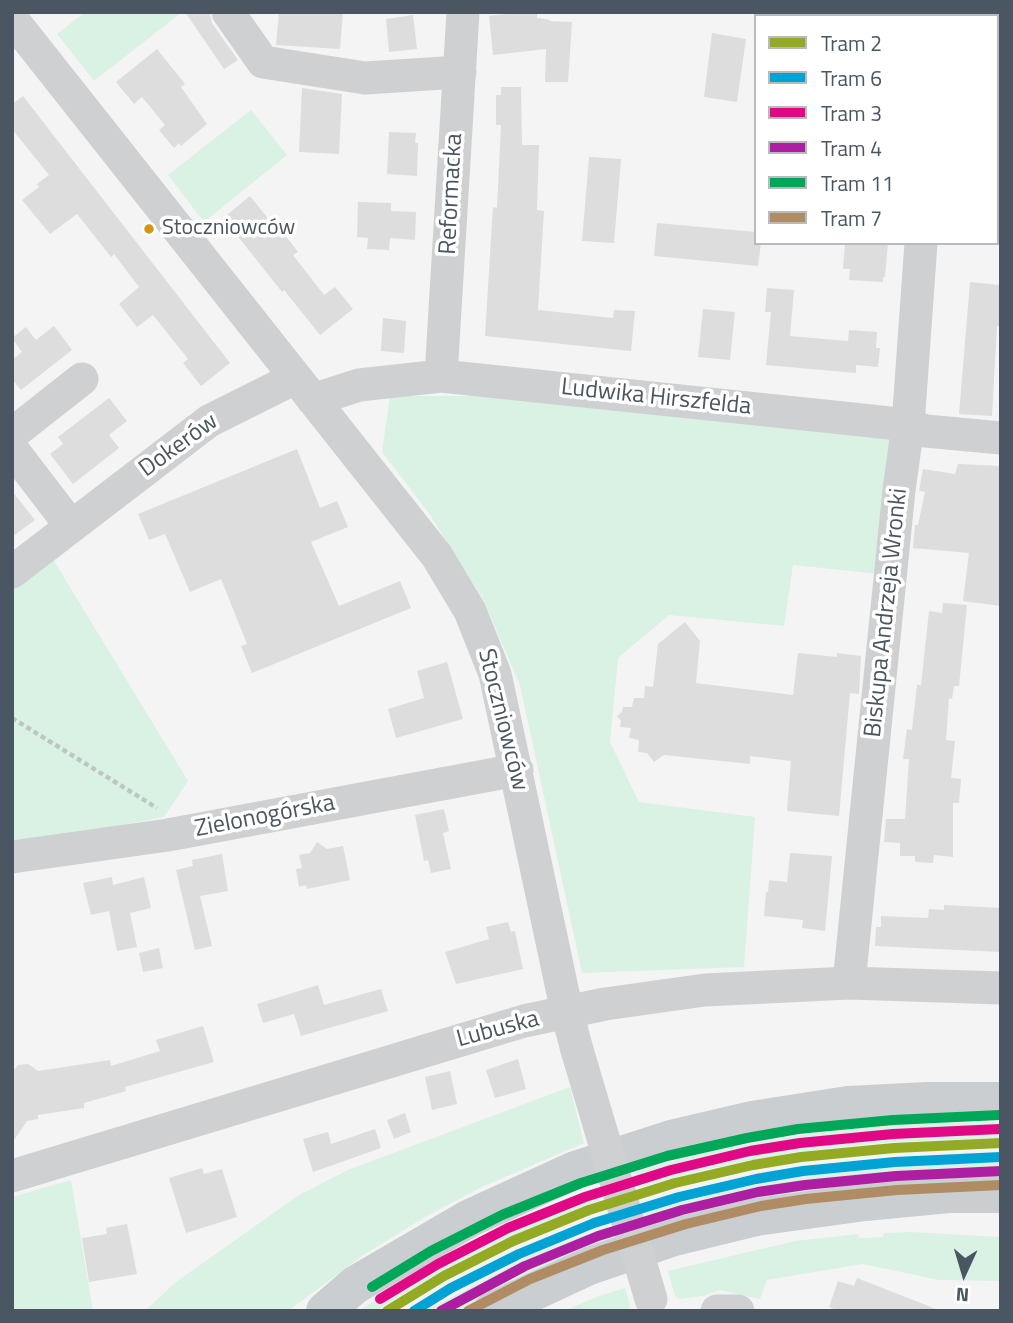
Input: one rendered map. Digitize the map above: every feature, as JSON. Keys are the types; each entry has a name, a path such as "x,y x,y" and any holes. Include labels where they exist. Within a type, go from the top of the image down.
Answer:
{"main road":[{"path":"325,1311 355,1285 470,1218 575,1170 671,1139 752,1120 848,1105 1001,1101"},
{"path":"492,1311 589,1266 674,1237 756,1217 949,1194 1001,1194"}],"street":[{"path":"228,12 263,62 365,78 460,72"},
{"name":"Reformacka","path":"441,376 463,12"},
{"name":"Stoczniowców","path":"12,19 437,556 470,611 495,674 566,1012 654,1305"},
{"name":"Biskupa Andrzeja Wronki","path":"849,983 899,490 908,425 920,245"},
{"name":"Ludwika Hirszfelda","path":"304,389 441,376 908,425 926,431 1001,438"},
{"path":"12,433 82,379"},
{"name":"Dokerów","path":"12,572 209,421 304,389"},
{"path":"12,449 71,526"},
{"name":"Zielonogórska","path":"12,857 169,835 517,770"},
{"name":"Lubuska","path":"12,1176 524,1021 605,1004 705,990 849,983 1001,988"},
{"path":"717,1311 738,1311"}],"path":[{"path":"12,718 160,809 165,817 169,835"}],"green space":[{"path":"85,12 182,12 94,81 57,34"},
{"path":"251,110 287,155 204,222 168,175"},
{"path":"390,396 485,396 841,432 893,440 879,574 793,565 784,626 669,615 618,658 610,742 639,802 755,817 744,967 582,973 520,685 483,599 428,512 382,452"},
{"path":"51,556 188,781 164,817 12,846 12,582"},
{"path":"570,1087 584,1143 484,1186 425,1217 362,1256 288,1311 145,1311 176,1282 299,1195 348,1170"},
{"path":"1001,1122 1001,1138 893,1142 795,1152 698,1171 639,1188 635,1172 711,1151 814,1133 896,1124"},
{"path":"1001,1163 1001,1179 652,1229 646,1212 736,1188 819,1174 920,1165"},
{"path":"71,1180 93,1311 12,1311 12,1197"},
{"path":"597,1186 601,1200 500,1241 376,1311 359,1311 430,1264 487,1233"},
{"path":"608,1226 612,1242 503,1288 460,1311 426,1311 529,1256"},
{"path":"884,1233 1001,1237 1001,1281 939,1280 863,1264 767,1280 760,1299 720,1290 703,1296 679,1299 675,1296 668,1271 795,1241 858,1234 860,1238 883,1237"},
{"path":"625,1288 629,1311 564,1311 596,1297"}],"building":[{"path":"185,12 209,12 212,23 238,60 224,69"},
{"path":"279,12 343,12 340,49 276,45"},
{"path":"537,12 537,18 550,21 572,22 568,82 545,82 546,49 493,55 489,16"},
{"path":"413,15 417,49 389,52 386,19"},
{"path":"712,33 746,39 737,102 704,97"},
{"path":"157,49 185,84 181,87 207,124 181,146 179,143 174,148 159,130 165,125 142,97 134,104 116,82"},
{"path":"501,87 521,87 522,145 539,145 537,210 544,211 538,310 613,318 614,310 635,311 631,351 485,336 493,207 497,208 501,125 496,125 496,95 501,95"},
{"path":"302,88 342,94 339,154 299,152"},
{"path":"23,96 230,363 201,386 183,363 188,359 153,315 137,327 119,304 139,287 114,254 111,257 77,214 50,234 22,200 49,175 12,129 12,104"},
{"path":"389,132 416,133 417,176 387,174"},
{"path":"589,157 621,159 614,243 582,241"},
{"path":"250,196 298,252 293,255 324,295 335,287 353,309 320,335 228,224 232,221 227,215"},
{"path":"358,202 391,203 391,211 416,212 415,240 390,238 389,250 367,249 368,238 357,237"},
{"path":"657,223 754,232 754,245 761,245 758,266 654,256"},
{"path":"845,245 888,245 883,282 849,280 850,269 843,269"},
{"path":"970,282 1000,285 1001,326 997,326 992,416 959,414"},
{"path":"767,288 794,290 790,336 848,341 849,330 877,332 876,348 880,348 878,367 856,365 856,373 766,365 771,312 765,312"},
{"path":"703,309 735,312 730,360 698,357"},
{"path":"383,318 406,321 404,353 381,351"},
{"path":"54,326 72,350 21,390 12,379 12,360 22,352 12,338 26,327 36,340"},
{"path":"109,398 127,421 109,435 119,448 73,484 50,454 63,444 58,437"},
{"path":"297,449 320,508 337,501 348,527 311,542 339,606 400,581 411,608 252,673 241,646 247,644 221,579 190,592 165,534 149,540 138,514"},
{"path":"958,464 1001,466 1001,606 963,601 969,553 913,548 915,525 918,525 925,492 919,491 923,469 955,474"},
{"path":"12,491 35,520 12,537"},
{"path":"943,603 967,605 959,686 954,686 952,699 949,698 946,740 955,741 951,778 961,779 959,803 953,803 953,857 934,855 933,863 915,862 915,856 900,856 900,843 884,842 886,819 905,819 909,759 903,759 907,729 912,730 917,685 921,685 929,611 942,613"},
{"path":"685,622 700,641 696,683 793,695 798,653 837,657 837,653 861,656 859,694 850,693 839,816 787,811 791,761 750,756 750,764 664,755 654,762 647,753 638,752 639,740 629,738 631,728 620,727 621,721 617,716 623,707 632,707 634,698 644,698 645,686 653,687 658,644"},
{"path":"447,662 463,719 396,738 388,709 424,698 417,671"},
{"path":"444,809 449,831 443,833 451,869 431,873 428,860 424,861 415,815"},
{"path":"317,842 327,849 343,846 350,880 307,889 306,885 299,887 296,869 302,868 299,855 310,853"},
{"path":"790,853 832,856 825,931 802,928 803,920 764,916 769,880 787,882"},
{"path":"222,854 228,891 200,896 212,946 195,950 176,870 193,866 192,860"},
{"path":"112,877 113,885 144,877 151,908 130,913 137,947 117,951 109,911 91,915 83,883"},
{"path":"944,905 1001,908 1001,952 875,946 876,927 881,927 881,916 928,918 929,909 944,910"},
{"path":"508,922 511,932 515,931 523,969 456,984 445,952 489,939 486,927"},
{"path":"159,948 163,968 143,972 139,953"},
{"path":"318,985 324,1005 381,989 388,1011 301,1036 294,1014 263,1023 257,1004"},
{"path":"203,1026 214,1062 125,1087 126,1091 84,1103 84,1108 38,1115 38,1119 27,1121 12,1143 12,1072 18,1065 28,1064 38,1071 110,1060 111,1066 160,1051 156,1040"},
{"path":"518,1059 526,1089 495,1098 486,1070"},
{"path":"450,1071 457,1104 432,1110 425,1077"},
{"path":"405,1113 411,1132 394,1139 387,1120"},
{"path":"375,1129 381,1148 313,1172 303,1139 328,1132 331,1144"},
{"path":"202,1168 204,1174 222,1169 237,1217 186,1233 169,1178"},
{"path":"127,1224 137,1274 89,1282 82,1238 107,1234 106,1228"},
{"path":"857,1278 936,1311 839,1311 829,1307 838,1281 854,1286"}],"tram line":[{"name":"11","path":"372,1287 431,1251 502,1215 581,1183 667,1156 798,1129 893,1120 1000,1115"},
{"name":"3","path":"380,1299 438,1264 508,1228 585,1197 671,1170 750,1151 800,1143 893,1134 1000,1129"},
{"name":"2","path":"387,1311 444,1276 513,1241 589,1210 675,1183 801,1157 894,1148 1001,1143"},
{"name":"6","path":"414,1311 451,1288 519,1254 594,1223 679,1197 803,1171 895,1162 1001,1157"},
{"name":"4","path":"441,1311 525,1266 598,1236 682,1210 758,1192 805,1185 896,1176 1001,1171"},
{"name":"7","path":"468,1311 530,1279 603,1250 686,1224 761,1206 897,1190 1001,1185"}],"place":[{"name":"Stoczniowców","path":"149,229"}]}
